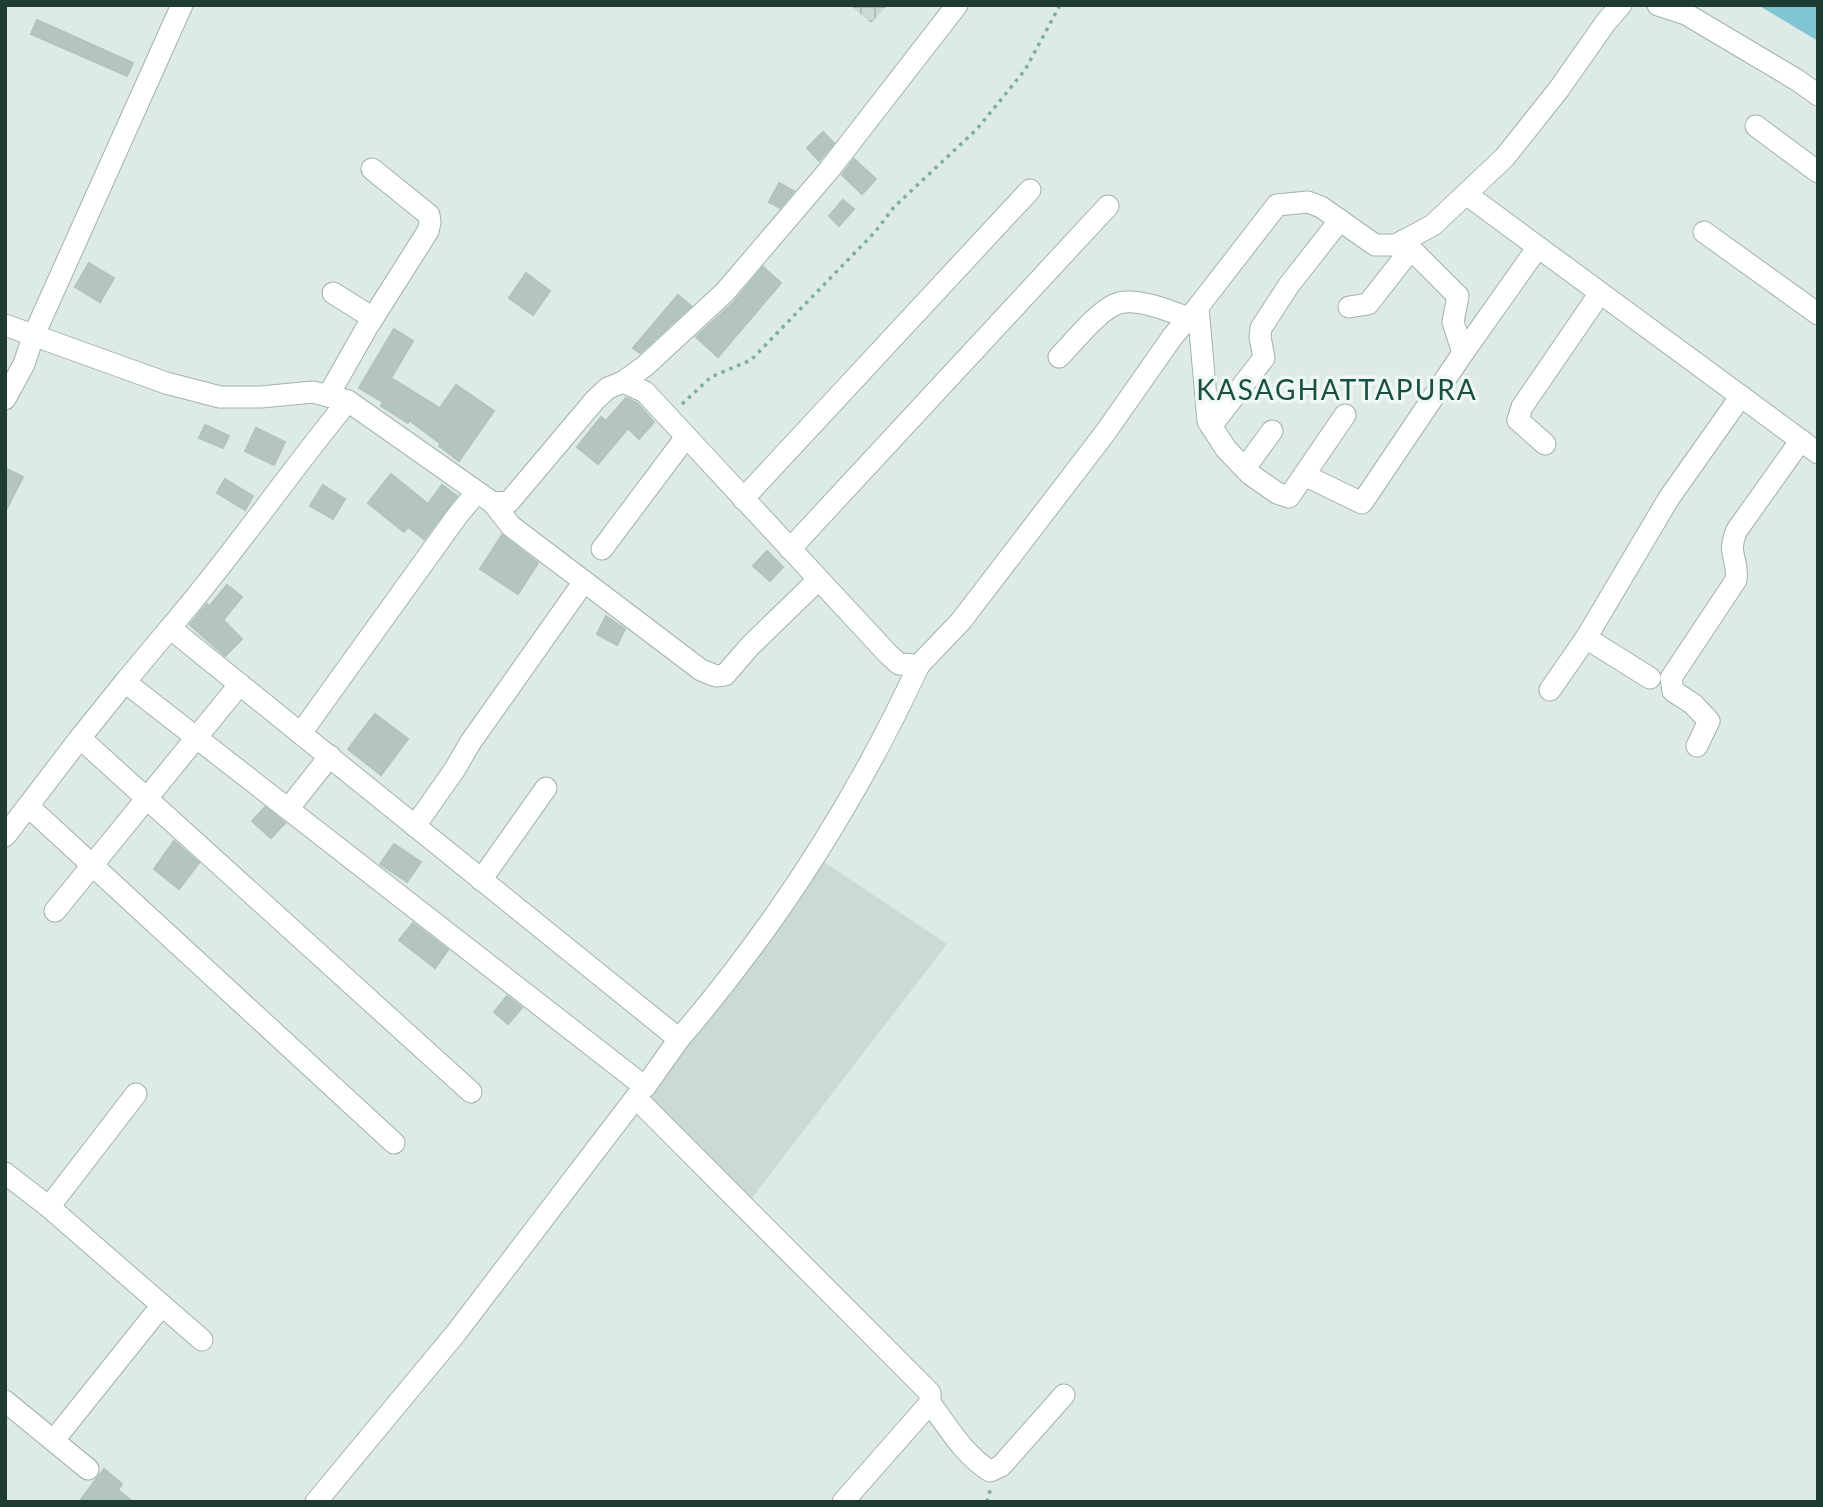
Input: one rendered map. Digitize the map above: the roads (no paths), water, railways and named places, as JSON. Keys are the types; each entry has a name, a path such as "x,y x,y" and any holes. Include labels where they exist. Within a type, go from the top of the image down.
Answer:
{"street":[{"path":"5,399 24,364 33,337 183,5"},
{"path":"301,733 457,516 485,498 509,502 595,400 608,388 623,382 645,366 725,292 829,170 957,5"},
{"path":"1349,307 1368,304 1407,245 1433,225 1505,157 1621,5"},
{"path":"1658,5 1686,15 1818,95"},
{"path":"1756,127 1818,172"},
{"path":"5,836 125,682 214,576 307,451 338,398 373,318 428,231 430,223 429,215 372,169"},
{"path":"743,499 1030,190"},
{"path":"1466,194 1809,447 1737,530 1731,545 1738,570 1736,580 1671,678 1673,691 1693,704 1709,721 1697,746"},
{"path":"316,1502 456,1333 679,1039 713,999 820,851 894,720 919,665 961,621 1105,433 1193,312 1277,205 1308,202 1321,207 1375,245 1407,245 1458,296 1453,322 1463,353"},
{"path":"790,549 1108,206"},
{"path":"1211,426 1264,358 1261,328 1289,285 1340,220"},
{"path":"1704,232 1818,314"},
{"path":"1304,475 1362,503 1538,247"},
{"path":"333,293 373,318"},
{"path":"1545,444 1518,420 1522,407 1600,293"},
{"path":"1059,357 1101,314 1118,303 1129,302 1193,312"},
{"path":"1193,312 1208,421 1226,449 1277,493 1289,497 1345,415"},
{"path":"5,325 166,383 220,397 261,397 313,392 338,398 485,498 510,526 583,583 701,670 716,676 725,675 750,646 818,580"},
{"path":"623,382 645,392 899,664 919,665"},
{"path":"1550,690 1586,638 1669,498 1741,396"},
{"path":"1245,468 1272,431"},
{"path":"602,549 686,437"},
{"path":"415,826 583,583"},
{"path":"170,628 679,1039"},
{"path":"1586,638 1650,678"},
{"path":"125,682 288,809 640,1092 930,1393 930,1403 952,1436 975,1460 990,1471 1001,1466 1064,1395"},
{"path":"54,911 240,684"},
{"path":"80,738 471,1092"},
{"path":"288,809 330,756"},
{"path":"481,880 545,789"},
{"path":"28,806 394,1143"},
{"path":"49,1207 136,1094"},
{"path":"5,1173 49,1207 202,1340"},
{"path":"54,1440 162,1305"},
{"path":"5,1401 88,1469"},
{"path":"843,1502 930,1403"}],"water":[{"path":"1758,5 1818,5 1818,41"}],"district":[{"name":"KASAGHATTAPURA","path":"1337,389"}]}
